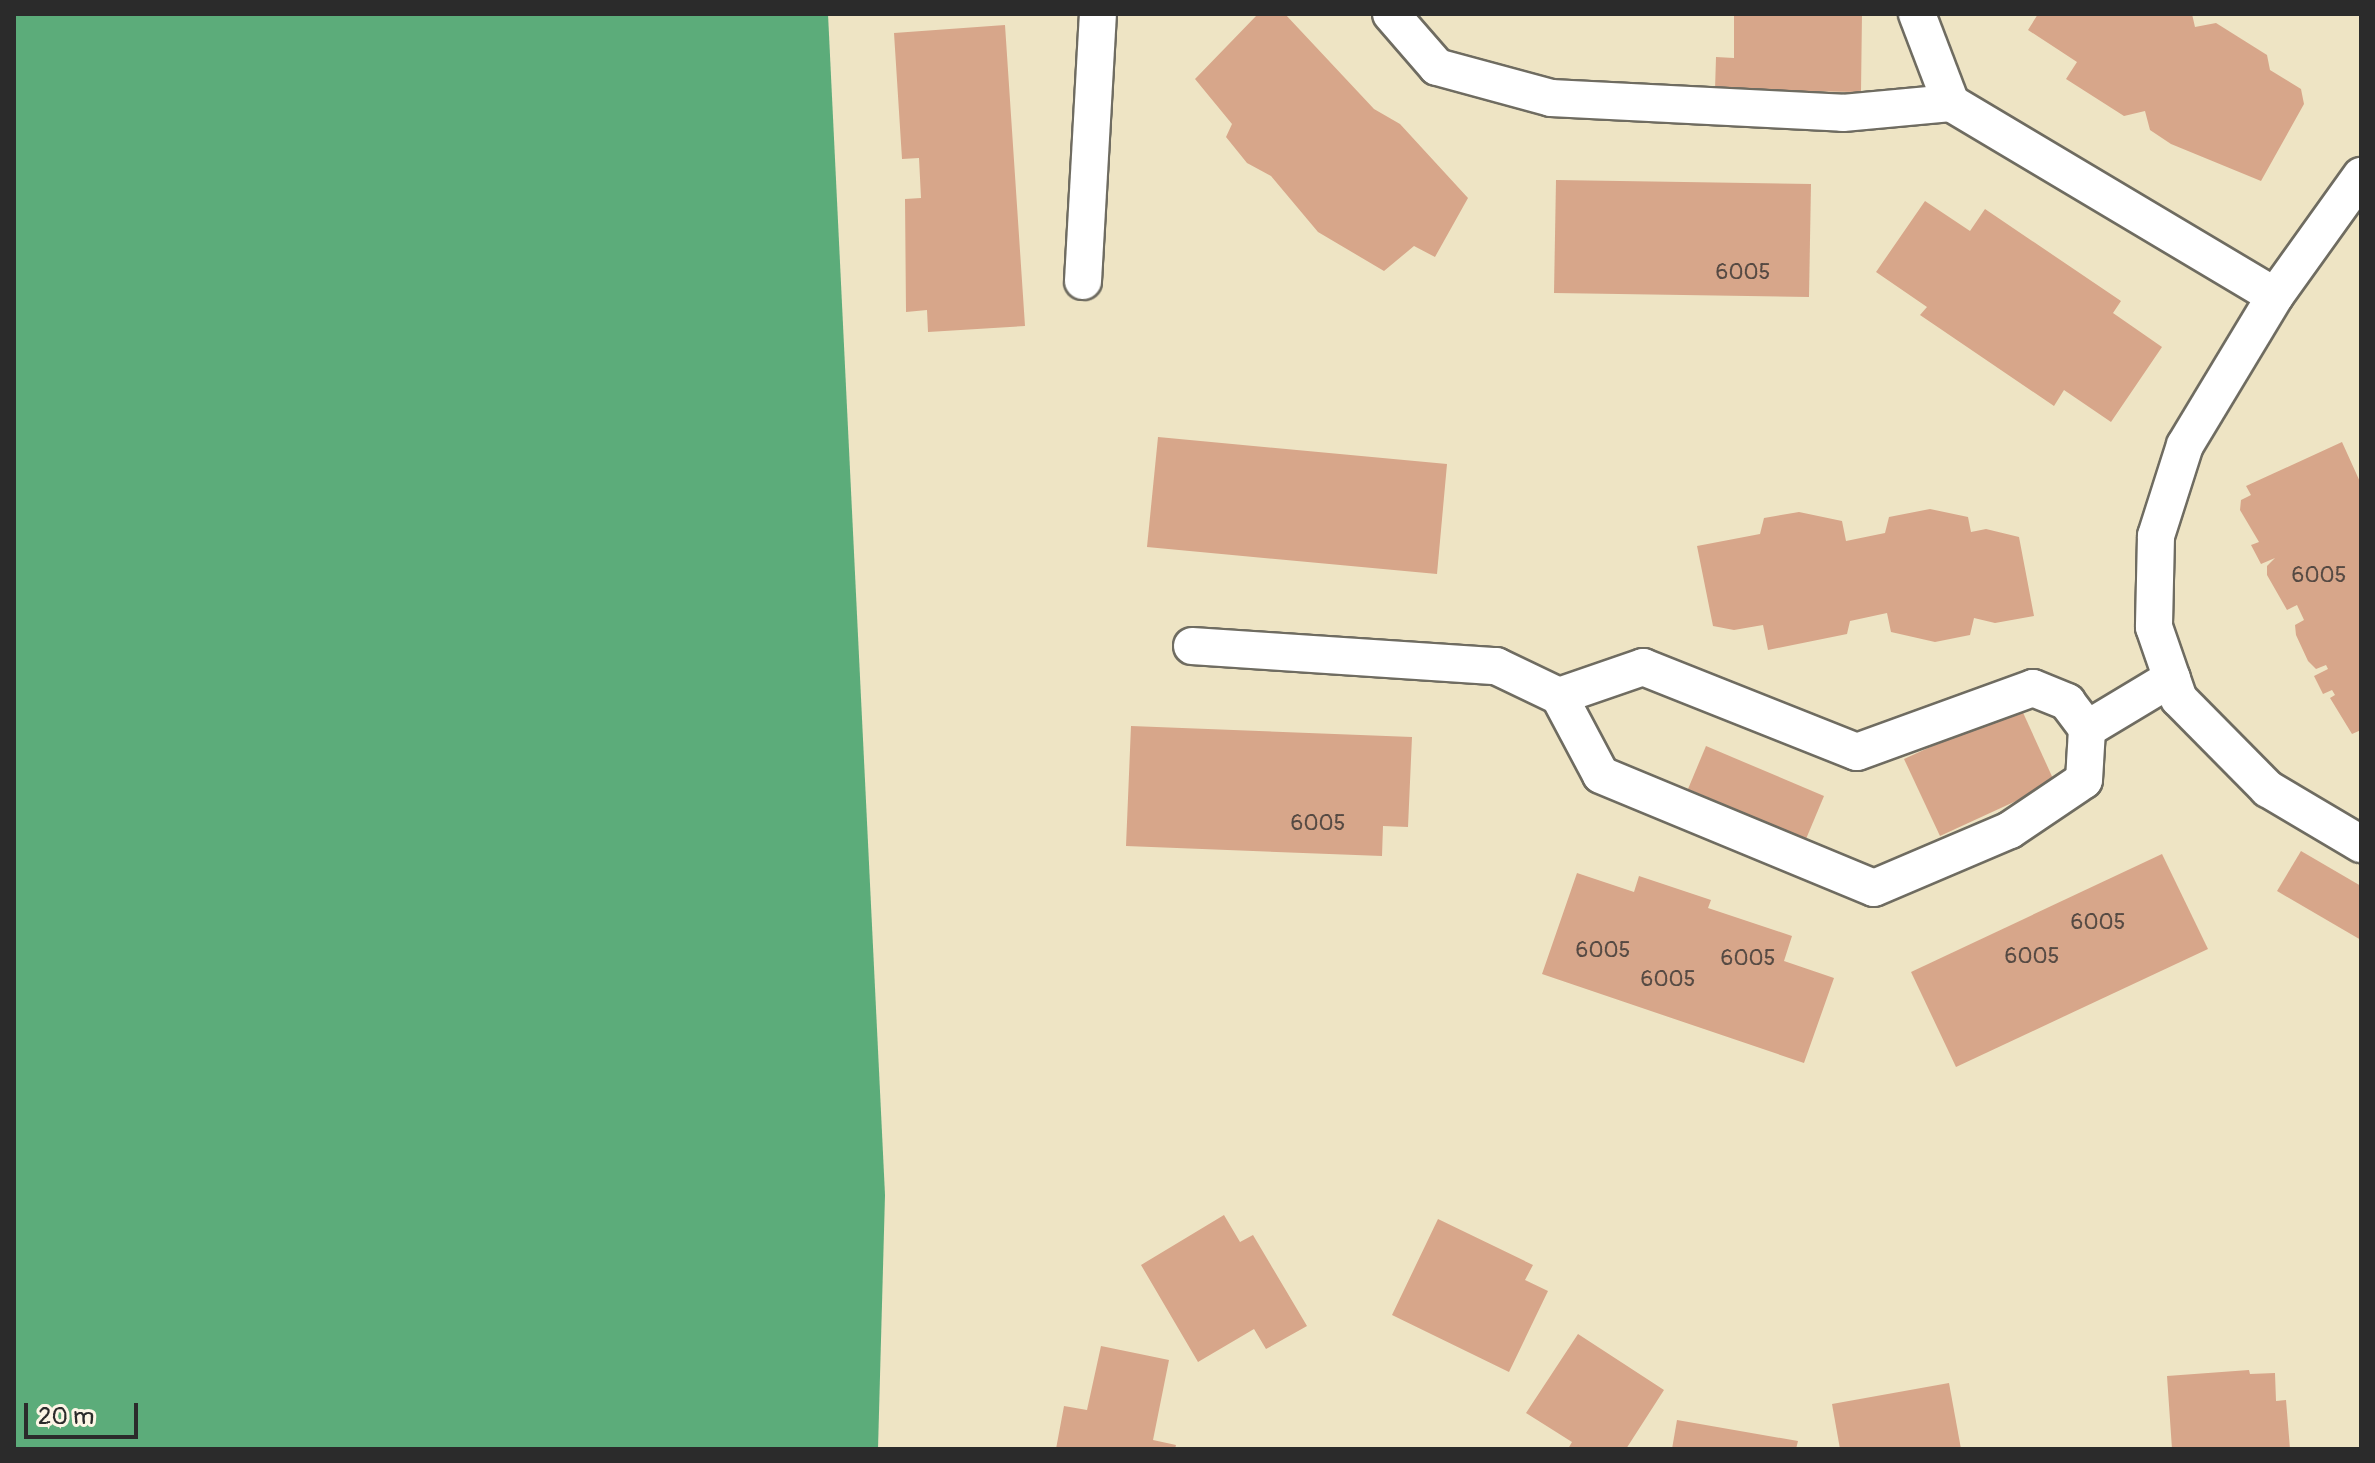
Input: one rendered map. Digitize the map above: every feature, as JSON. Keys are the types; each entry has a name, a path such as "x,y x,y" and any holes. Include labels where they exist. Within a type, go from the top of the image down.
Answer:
{"street":[{"path":"1083,281 1098,14"},
{"path":"1391,14 1437,67 1551,98 1843,113 1951,103 2275,296"},
{"path":"1917,14 1951,103"},
{"path":"2361,176 2275,296 2185,445 2156,536 2154,627 2179,699 2268,789 2361,844"},
{"path":"1192,646 1496,666 1559,696 1601,775 1874,888 2010,830 2084,780 2087,729 2067,702 2033,688 1857,752 1643,667 1559,696"},
{"path":"2087,729 2172,678"}],"green space":[{"path":"14,14 828,14 885,1195 878,1449 14,1449"}],"building":[{"path":"1258,14 1285,14 1374,109 1400,124 1468,198 1435,257 1414,246 1384,271 1318,232 1271,176 1247,163 1226,137 1232,124 1195,79"},
{"path":"1734,14 1862,14 1861,92 1715,90 1716,57 1734,58"},
{"path":"2038,14 2192,14 2195,27 2216,23 2267,55 2270,70 2301,89 2304,104 2261,181 2171,144 2150,130 2145,111 2124,116 2066,79 2077,62 2028,30"},
{"path":"1005,25 1025,326 928,332 927,310 906,312 905,199 921,198 919,158 902,159 894,33"},
{"path":"1556,180 1811,184 1809,297 1554,293"},
{"path":"1925,201 1970,231 1985,209 2121,301 2113,313 2162,347 2111,422 2064,390 2054,406 1920,315 1927,307 1876,272"},
{"path":"1158,437 1447,464 1437,574 1147,547"},
{"path":"2342,442 2361,484 2361,730 2352,734 2330,698 2335,695 2332,690 2323,694 2314,676 2328,669 2326,665 2316,669 2308,661 2296,635 2295,625 2304,620 2297,605 2287,610 2267,575 2267,566 2275,558 2261,564 2251,545 2259,542 2240,510 2241,500 2251,495 2246,486"},
{"path":"1930,509 1968,517 1971,532 1986,529 2019,537 2034,616 1995,623 1974,618 1970,635 1935,642 1891,632 1887,613 1850,621 1847,634 1768,650 1763,625 1734,630 1713,626 1697,546 1760,534 1764,518 1799,512 1842,521 1846,541 1885,533 1889,517"},
{"path":"2020,706 2055,783 1940,836 1904,759"},
{"path":"1131,726 1412,737 1408,827 1383,826 1382,856 1126,846"},
{"path":"1706,746 1824,796 1806,839 1688,789"},
{"path":"2301,851 2361,886 2361,940 2277,891"},
{"path":"2162,854 2208,949 1956,1067 1911,972"},
{"path":"1577,873 1634,892 1639,876 1711,900 1708,908 1792,936 1784,961 1834,978 1804,1063 1542,974"},
{"path":"1224,1215 1240,1242 1253,1235 1307,1326 1266,1349 1254,1329 1198,1362 1141,1265"},
{"path":"1438,1219 1533,1265 1525,1280 1548,1291 1509,1372 1392,1315"},
{"path":"1578,1334 1664,1390 1626,1449 1568,1449 1572,1442 1526,1413"},
{"path":"1101,1346 1169,1360 1153,1440 1176,1445 1175,1449 1056,1449 1064,1406 1087,1410"},
{"path":"2249,1370 2250,1374 2275,1373 2276,1401 2286,1400 2290,1449 2172,1449 2167,1376"},
{"path":"1949,1383 1961,1449 1840,1449 1832,1404"},
{"path":"1677,1420 1798,1441 1796,1449 1672,1449"}]}
